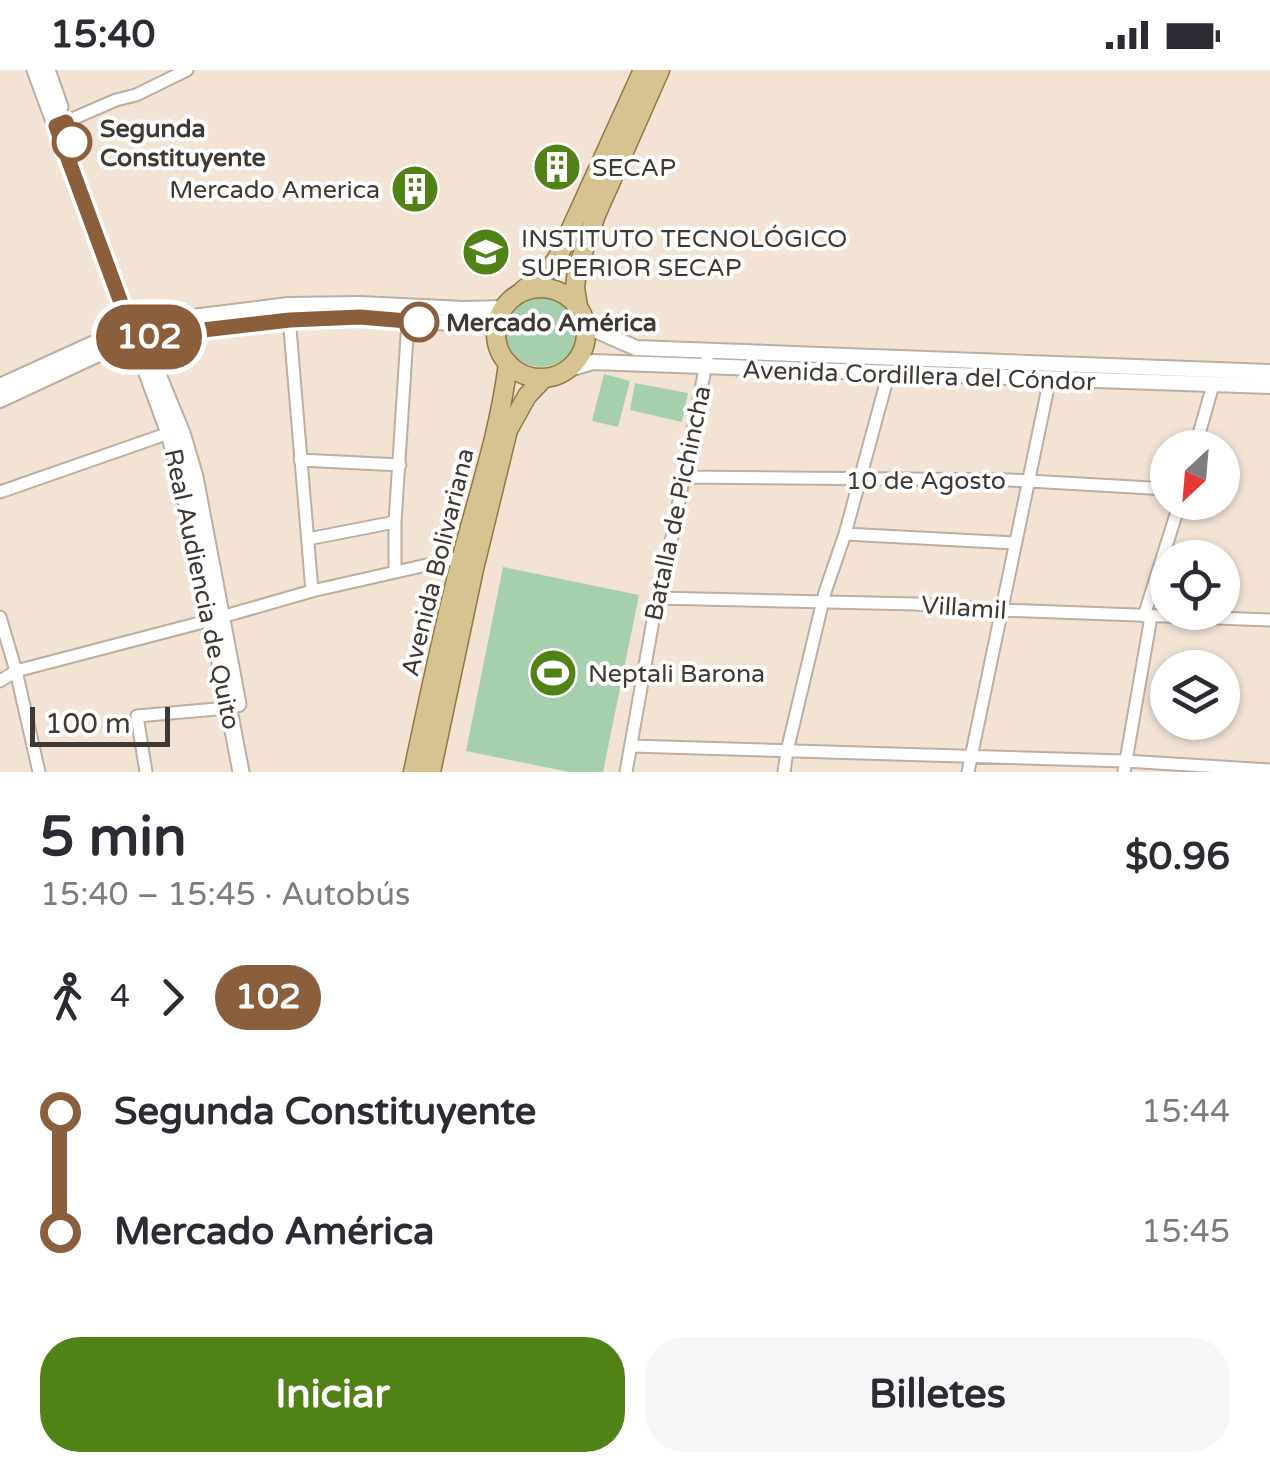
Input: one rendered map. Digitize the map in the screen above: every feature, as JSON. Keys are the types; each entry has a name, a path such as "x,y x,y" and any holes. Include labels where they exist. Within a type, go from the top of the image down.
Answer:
{"main road":[{"name":"Real Audiencia de Quito","path":"35,70 61,124"},
{"name":"Real Audiencia de Quito","path":"47,70 61,124 170,433 217,618 249,772"},
{"path":"496,329 503,308 549,270 559,255 644,70"},
{"path":"508,363 531,377 558,376 578,361 584,350 586,326 575,288 577,270 596,215 660,70"},
{"path":"518,294 551,288 578,306"},
{"name":"Avenida Bolivariana","path":"413,772 505,386 508,363 498,348 496,329"},
{"name":"Real Audiencia de Quito","path":"135,331 182,432 195,477 240,772"},
{"name":"Avenida Bolivariana","path":"431,772 508,430 527,396 544,378"}],"street":[{"path":"61,124 188,70"},
{"path":"0,386 135,331 360,304 503,308"},
{"path":"289,312 496,329"},
{"path":"289,312 312,591"},
{"path":"395,572 408,321"},
{"name":"Avenida Cordillera del Cóndor","path":"586,326 636,348 706,359 1092,382 1270,386"},
{"path":"0,400 135,331"},
{"name":"Avenida Cordillera del Cóndor","path":"569,369 594,362 706,359 1270,372"},
{"name":"Batalla de Pichincha","path":"626,772 706,359"},
{"path":"784,772 823,601 889,372"},
{"path":"968,772 1050,378"},
{"path":"1201,430 1213,384"},
{"path":"0,492 170,433"},
{"path":"300,460 400,465"},
{"name":"10 de Agosto","path":"684,477 1028,481 1150,488"},
{"path":"1125,767 1148,616 1175,520"},
{"path":"308,540 395,522"},
{"path":"844,534 1015,543"},
{"path":"0,681 16,670 312,591 462,557"},
{"name":"Villamil","path":"657,598 915,604 1270,620"},
{"path":"0,617 39,772"},
{"path":"146,772 137,716 228,708"},
{"path":"631,746 1270,770"}],"green space":[{"path":"541,295 567,305 577,331 567,357 541,367 515,357 505,331 515,305"},
{"path":"604,374 630,381 618,427 592,421"},
{"path":"635,383 688,393 682,422 630,410"},
{"name":"Neptali Barona","path":"503,567 639,595 603,772 569,772 466,751"}],"bus line":[{"name":"102","path":"72,142 66,122 56,126 134,338 290,320 360,317 419,322"}],"place":[{"name":"Segunda Constituyente","path":"72,142"},
{"name":"SECAP","path":"557,167"},
{"name":"Mercado America","path":"415,189"},
{"name":"INSTITUTO TECNOLÓGICO SUPERIOR SECAP","path":"486,252"},
{"name":"Mercado América","path":"419,322"},
{"name":"Neptali Barona","path":"553,673"}]}
